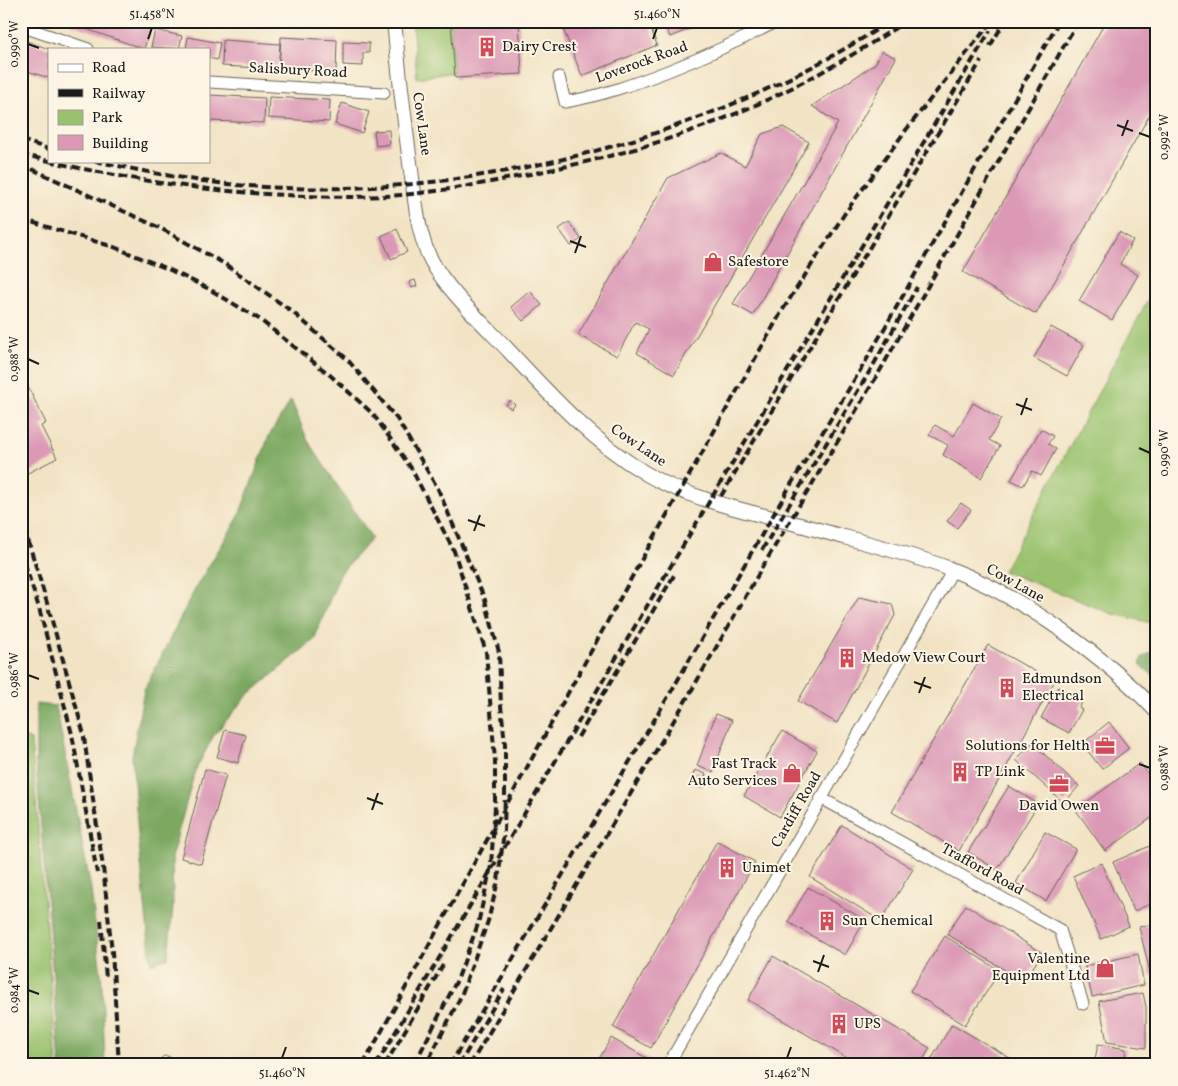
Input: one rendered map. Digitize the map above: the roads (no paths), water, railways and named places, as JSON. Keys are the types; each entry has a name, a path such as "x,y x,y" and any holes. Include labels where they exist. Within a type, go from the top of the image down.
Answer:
{"street":[{"name":"Cow Lane","path":"394,21 400,91 416,206 422,238 430,259 453,290 562,406 591,434 645,473 694,495 757,514 896,550 953,570 995,590 1032,611 1106,665 1157,712"},
{"name":"Loverock Road","path":"559,77 565,102 589,98 652,77 720,50 777,21"},
{"path":"26,25 85,48"},
{"name":"Salisbury Road","path":"210,82 384,93"},
{"name":"Cardiff Road","path":"668,1065 953,570"},
{"name":"Trafford Road","path":"821,798 1060,930 1083,1004"}],"railway":[{"path":"100,162 179,177 264,187 344,188 426,183 508,171 590,152 670,128 747,98 821,62 890,21"},
{"path":"54,162 166,184 225,191 285,195 387,196 498,181 642,147 733,115 810,79 906,21"},
{"path":"363,1065 638,566 782,311 845,213 906,130 992,21"},
{"path":"990,46 1005,21"},
{"path":"450,1065 672,690 790,486 867,359 1059,21"},
{"path":"470,1065 881,369 1078,21"},
{"path":"376,1065 990,31"},
{"path":"721,496 981,61"},
{"path":"21,140 48,149"},
{"path":"21,154 48,161"},
{"path":"21,164 160,228 225,264 290,310 347,359 397,419 438,489 485,600 499,652 501,706 505,744 505,793 504,831 498,881 488,921 461,996 426,1065"},
{"path":"21,219 114,247 168,269 209,289 259,319 330,375 373,414 411,468 454,551 486,652 495,760 495,806 491,866 478,924 458,978 414,1065"},
{"path":"762,550 874,364 917,287"},
{"path":"21,517 83,731 103,867 112,952 119,1065"},
{"path":"21,552 39,608 72,734 97,873"},
{"path":"578,737 676,572"},
{"path":"101,920 106,978"},
{"path":"385,1065 443,965"},
{"path":"459,1065 504,989"}],"place":[{"name":"Dairy Crest","path":"487,47"},
{"name":"Safestore","path":"713,262"},
{"name":"Medow View Court","path":"847,658"},
{"name":"Edmundson Electrical","path":"1007,688"},
{"name":"Solutions for Helth","path":"1105,746"},
{"name":"TP Link","path":"960,772"},
{"name":"Fast Track Auto Services","path":"792,773"},
{"name":"David Owen","path":"1059,784"},
{"name":"Unimet","path":"727,868"},
{"name":"Sun Chemical","path":"827,921"},
{"name":"Valentine Equipment Ltd","path":"1105,968"},
{"name":"UPS","path":"839,1024"}]}
